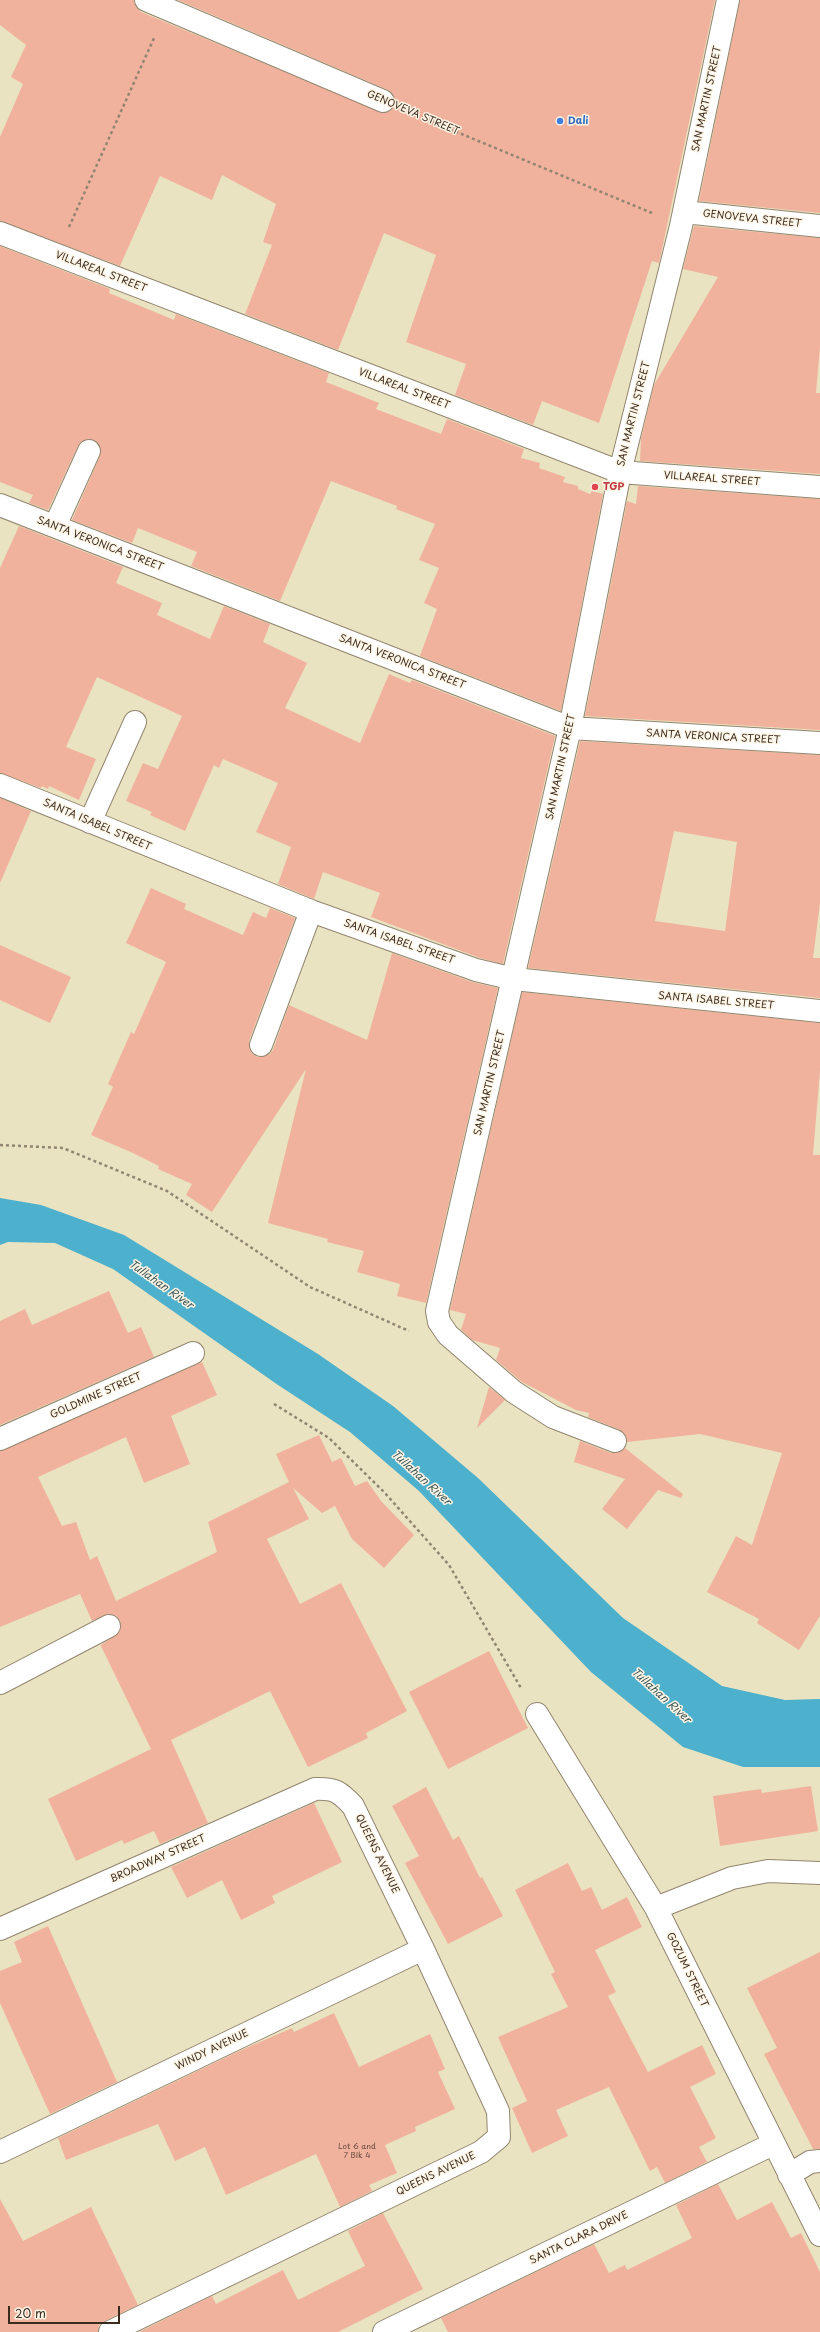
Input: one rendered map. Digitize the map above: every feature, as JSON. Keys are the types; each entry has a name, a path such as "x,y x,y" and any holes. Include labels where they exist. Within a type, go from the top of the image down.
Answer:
{"street":[{"name":"GENOVEVA STREET","path":"146,0 383,101"},
{"name":"SAN MARTIN STREET","path":"615,1441 553,1417 514,1392 448,1335 440,1322 438,1311 570,728 620,472 682,219 728,0"},
{"name":"GENOVEVA STREET","path":"682,219 820,226"},
{"name":"VILLAREAL STREET","path":"0,233 620,472 820,488"},
{"path":"55,526 89,451"},
{"name":"SANTA VERONICA STREET","path":"0,505 570,728 820,743"},
{"path":"90,822 134,722"},
{"name":"SANTA ISABEL STREET","path":"0,785 311,912 476,970 514,979 820,1011"},
{"path":"261,1045 311,912"},
{"name":"GOLDMINE STREET","path":"0,1439 193,1353"},
{"path":"0,1683 109,1626"},
{"name":"GOZUM STREET","path":"537,1714 656,1908 820,2235"},
{"name":"BROADWAY STREET","path":"0,1929 315,1788"},
{"name":"QUEENS AVENUE","path":"110,2332 481,2152 499,2137 498,2111 423,1948 353,1806 342,1793 327,1788 315,1788"},
{"path":"656,1908 732,1878 768,1871 820,1873"},
{"name":"WINDY AVENUE","path":"0,2152 423,1948"},
{"name":"SANTA CLARA DRIVE","path":"384,2332 774,2144"},
{"path":"789,2175 810,2162 820,2161"}],"path":[{"path":"56,255 167,8"},
{"name":"GENOVEVA STREET","path":"383,101 682,219"},
{"path":"0,1145 63,1148 167,1191 310,1287 412,1332"},
{"path":"274,1404 329,1438 384,1492 449,1565 537,1714"}],"water":[{"name":"Tullahan River","path":"0,1198 41,1205 124,1235 318,1354 393,1406 478,1478 623,1618 722,1686 785,1700 820,1699 820,1767 743,1767 683,1747 591,1672 419,1491 350,1432 278,1385 113,1269 55,1243 8,1242 0,1245"}],"building":[{"path":"0,0 134,0 136,7 141,12 384,113 390,111 395,106 393,94 388,90 178,0 715,0 659,263 652,261 599,423 542,401 533,425 455,395 466,364 406,342 436,255 384,233 338,350 245,314 272,245 263,242 276,204 222,175 212,200 160,176 120,266 0,221 0,137 23,84 11,77 26,45 0,25"},
{"path":"740,0 820,0 820,213 699,201"},
{"path":"694,226 820,238 820,347 816,393 820,393 820,474 640,461 641,439 654,385 718,277 683,269"},
{"path":"0,246 110,289 109,293 174,320 176,314 329,373 326,382 379,403 376,409 441,434 447,419 524,449 521,458 540,463 539,468 565,477 563,482 578,486 578,489 590,494 592,491 603,494 561,711 420,656 437,609 424,603 439,568 419,560 435,524 396,509 397,506 331,481 280,601 191,566 197,552 138,528 132,543 72,520 100,456 99,444 94,440 82,441 78,446 48,510 29,503 33,495 0,482"},
{"path":"638,486 820,499 820,730 585,716 627,501 636,504"},
{"path":"19,526 123,567 116,583 162,603 157,615 210,639 224,606 270,624 263,642 307,663 285,708 360,743 389,674 410,683 412,680 555,736 503,964 480,958 371,917 380,893 323,872 314,899 278,884 291,847 256,832 278,783 223,759 219,768 214,765 185,831 150,815 152,812 126,801 143,763 158,769 182,716 97,677 66,747 96,759 79,800 49,786 48,789 42,786 41,788 0,773 0,568"},
{"path":"580,741 820,755 820,903 813,958 820,958 820,998 528,968","holes":["674,831 737,842 725,931 655,921"]},
{"path":"0,798 31,811 0,883"},
{"path":"151,888 186,904 184,909 243,935 253,912 266,918 270,908 295,918 249,1041 251,1053 257,1057 269,1055 273,1050 289,1005 367,1040 392,953 472,982 498,988 426,1303 397,1296 400,1284 357,1272 364,1251 327,1242 328,1239 268,1223 306,1069 212,1212 186,1195 192,1184 158,1169 159,1166 133,1153 91,1135 113,1087 108,1084 131,1032 134,1034 166,962 126,943"},
{"path":"0,945 71,977 50,1023 0,1000"},
{"path":"522,992 820,1023 820,1070 813,1155 820,1155 820,1616 799,1650 757,1623 759,1619 707,1592 736,1536 752,1545 782,1453 700,1434 627,1442 625,1434 620,1430 588,1417 589,1413 576,1410 522,1382 496,1360 500,1348 472,1340 461,1330 466,1314 450,1310"},
{"path":"109,1291 128,1333 141,1327 154,1357 0,1425 0,1321 25,1309 32,1325"},
{"path":"202,1362 217,1395 171,1416 190,1464 144,1483 126,1437 38,1477 62,1526 76,1522 90,1560 97,1556 116,1601 217,1552 208,1522 289,1482 276,1454 319,1435 332,1462 341,1458 355,1486 367,1481 381,1501 414,1535 384,1568 352,1539 335,1506 322,1513 293,1488 309,1519 267,1539 300,1604 341,1583 407,1711 366,1733 368,1738 308,1767 270,1691 171,1740 208,1823 160,1844 154,1831 124,1844 122,1840 76,1861 48,1799 151,1749 101,1646 120,1632 120,1621 116,1616 109,1614 92,1621 80,1594 0,1627 0,1451"},
{"path":"489,1387 505,1400 477,1428"},
{"path":"580,1441 611,1453 617,1453 625,1448 683,1494 681,1498 658,1490 627,1529 602,1509 625,1479 574,1462"},
{"path":"489,1651 528,1728 448,1769 409,1692"},
{"path":"811,1786 818,1831 720,1846 713,1796 761,1789 762,1793"},
{"path":"426,1787 453,1840 459,1836 480,1878 482,1877 503,1916 448,1944 405,1863 419,1856 392,1806"},
{"path":"314,1803 342,1862 272,1896 275,1903 241,1920 222,1880 187,1898 171,1867"},
{"path":"568,1863 582,1891 591,1887 602,1910 627,1897 642,1927 595,1950 616,1992 608,1996 648,2072 702,2045 716,2074 690,2087 716,2138 699,2147 707,2162 665,2183 657,2167 650,2171 609,2087 556,2110 568,2136 532,2153 512,2108 527,2101 498,2037 568,2007 551,1974 555,1972 515,1890"},
{"path":"48,1926 117,2082 50,2114 0,2003 0,1971 22,1962 14,1942"},
{"path":"820,1952 820,2149 813,2149 764,2054 777,2048 747,1988"},
{"path":"334,2013 359,2067 430,2034 445,2069 438,2072 455,2109 415,2127 416,2131 385,2145 397,2173 369,2185 372,2191 340,2207 316,2154 226,2195 205,2147 175,2161 158,2124 66,2160 58,2138 237,2052 292,2028 294,2032"},
{"path":"718,2184 737,2220 772,2202 791,2238 801,2233 820,2272 820,2332 448,2332 441,2318 594,2244 609,2273 625,2265 627,2270 692,2238 676,2205"},
{"path":"0,2199 23,2241 91,2207 138,2305 99,2325 98,2332 0,2332"},
{"path":"383,2213 423,2289 338,2332 139,2332 212,2296 216,2304 283,2270 298,2300 365,2266 348,2231"}],"place":[{"name":"Dali","path":"560,121"},
{"name":"TGP","path":"595,487"}]}
